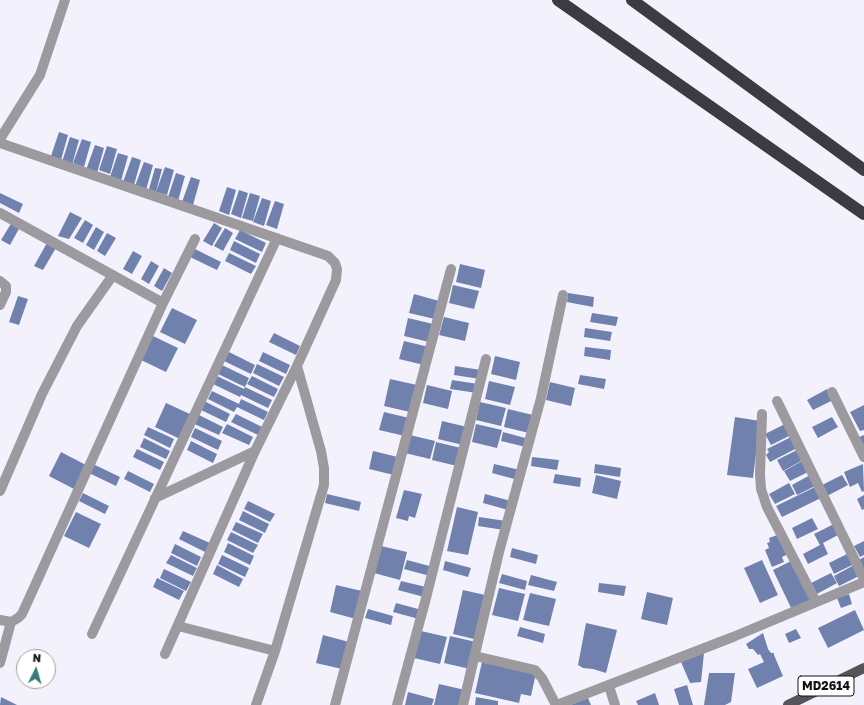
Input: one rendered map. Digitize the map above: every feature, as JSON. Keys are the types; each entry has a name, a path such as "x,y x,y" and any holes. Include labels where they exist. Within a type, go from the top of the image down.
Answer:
{"highway":[{"path":"558,0 864,214"},
{"path":"632,0 864,170"}],"main road":[{"name":"MD2614","path":"788,705 864,668"}],"street":[{"path":"0,139 40,75 64,0"},
{"path":"0,143 328,256 335,262 337,268 336,280 297,366 255,451 165,654"},
{"path":"0,213 164,303"},
{"path":"92,634 277,238"},
{"path":"0,620 11,622 22,614 164,303 195,239"},
{"path":"335,705 451,269"},
{"path":"0,492 45,387 77,326 113,275"},
{"path":"0,281 6,286 6,292 0,305"},
{"path":"463,705 499,552 541,398 563,295"},
{"path":"397,705 425,602 486,359"},
{"path":"256,705 275,651 324,485 324,468 321,451 297,366"},
{"path":"832,392 864,457"},
{"path":"777,401 864,579"},
{"path":"762,414 761,489 767,508 816,602"},
{"path":"155,498 255,451"},
{"path":"475,656 535,670 542,678 556,705 608,686 864,582"},
{"path":"0,663 11,622"},
{"path":"178,626 275,651"},
{"path":"608,686 615,705"}],"building":[{"path":"59,132 68,135 61,160 51,156"},
{"path":"70,137 79,140 72,165 62,162"},
{"path":"82,139 91,142 84,167 73,163"},
{"path":"95,145 104,148 97,173 86,170"},
{"path":"107,146 117,149 110,174 99,170"},
{"path":"118,153 128,156 121,181 110,177"},
{"path":"132,157 141,160 134,185 123,182"},
{"path":"144,162 153,165 146,190 135,186"},
{"path":"165,167 174,170 167,195 156,192"},
{"path":"155,168 162,169 156,192 149,189"},
{"path":"176,173 185,176 178,201 168,197"},
{"path":"191,177 200,180 193,205 182,202"},
{"path":"227,187 236,190 229,215 219,211"},
{"path":"239,190 248,193 241,218 231,214"},
{"path":"0,193 23,204 19,213 0,203"},
{"path":"250,193 260,196 253,221 242,218"},
{"path":"262,198 271,201 264,226 253,222"},
{"path":"275,201 284,204 277,229 266,225"},
{"path":"70,212 82,218 69,239 58,236"},
{"path":"85,220 93,225 83,243 74,238"},
{"path":"12,222 20,227 10,245 1,240"},
{"path":"214,223 222,228 212,246 203,241"},
{"path":"96,227 104,232 94,250 86,245"},
{"path":"225,228 233,233 223,251 214,246"},
{"path":"240,230 266,243 262,252 235,239"},
{"path":"107,233 116,238 105,256 97,251"},
{"path":"48,241 57,246 43,270 34,266"},
{"path":"234,241 260,254 256,263 230,250"},
{"path":"195,249 221,262 217,270 190,257"},
{"path":"133,251 142,256 132,274 123,269"},
{"path":"229,253 256,266 251,274 225,261"},
{"path":"151,261 159,266 149,284 141,279"},
{"path":"460,264 485,270 481,288 456,282"},
{"path":"164,268 172,273 162,291 154,286"},
{"path":"453,285 479,291 474,309 449,303"},
{"path":"568,293 594,297 593,307 567,302"},
{"path":"414,294 439,301 435,319 409,313"},
{"path":"18,296 28,299 19,325 9,322"},
{"path":"172,308 197,320 185,344 160,332"},
{"path":"592,313 618,317 616,326 590,322"},
{"path":"444,317 469,323 465,341 439,335"},
{"path":"408,318 433,324 429,342 404,336"},
{"path":"585,328 612,332 610,341 584,337"},
{"path":"274,333 300,346 296,355 269,342"},
{"path":"153,336 178,348 166,372 141,360"},
{"path":"404,341 429,347 424,365 399,359"},
{"path":"585,347 611,350 610,360 584,356"},
{"path":"229,352 255,365 251,374 224,361"},
{"path":"263,352 290,365 286,374 259,361"},
{"path":"495,356 520,362 516,380 491,374"},
{"path":"257,364 284,377 279,386 253,373"},
{"path":"222,365 249,378 245,387 218,374"},
{"path":"455,366 481,370 480,379 454,375"},
{"path":"580,375 606,379 604,389 578,384"},
{"path":"217,376 244,389 240,397 213,384"},
{"path":"252,376 278,389 274,397 247,384"},
{"path":"390,379 417,385 410,412 384,406"},
{"path":"452,380 478,384 477,393 450,389"},
{"path":"489,381 515,387 510,405 485,399"},
{"path":"550,382 575,388 571,406 546,400"},
{"path":"427,385 452,391 448,409 423,403"},
{"path":"245,387 272,400 268,408 241,395"},
{"path":"827,389 833,400 813,410 807,400"},
{"path":"212,391 239,404 241,399 268,412 264,420 237,407 234,412 208,399"},
{"path":"204,401 230,414 226,422 199,409"},
{"path":"480,402 506,408 501,426 476,420"},
{"path":"166,403 192,415 180,439 155,427"},
{"path":"864,405 864,430 860,431 850,412"},
{"path":"508,409 533,415 529,433 504,427"},
{"path":"384,412 409,418 405,436 379,430"},
{"path":"197,414 223,427 219,435 192,423"},
{"path":"236,414 262,427 258,435 231,422"},
{"path":"735,417 760,421 753,478 727,475"},
{"path":"832,417 838,427 818,438 812,427"},
{"path":"442,421 467,427 463,445 438,439"},
{"path":"227,424 253,437 249,445 222,433"},
{"path":"476,424 502,430 497,448 472,442"},
{"path":"785,424 791,435 771,445 765,434"},
{"path":"148,427 174,439 170,448 144,435"},
{"path":"195,428 222,441 218,450 191,437"},
{"path":"503,432 529,439 526,447 501,441"},
{"path":"410,435 435,441 430,459 405,453"},
{"path":"864,435 864,446 859,437"},
{"path":"793,436 799,447 770,462 766,455 769,452 767,449"},
{"path":"144,438 170,451 166,459 140,447"},
{"path":"191,441 217,454 213,463 187,450"},
{"path":"436,442 461,448 457,466 432,460"},
{"path":"137,449 164,462 160,470 133,457"},
{"path":"797,450 803,460 783,471 777,460"},
{"path":"373,451 398,457 394,475 369,469"},
{"path":"61,452 86,465 74,489 49,476"},
{"path":"532,457 559,460 557,470 531,466"},
{"path":"804,460 810,471 790,481 784,471"},
{"path":"93,464 120,477 116,486 89,473"},
{"path":"494,464 520,470 518,480 492,473"},
{"path":"595,464 621,468 620,477 594,473"},
{"path":"863,464 864,491 862,492 858,483 850,487 844,472"},
{"path":"128,471 154,484 150,492 124,479"},
{"path":"555,474 581,478 580,487 553,483"},
{"path":"812,474 817,485 797,495 792,485"},
{"path":"596,475 621,481 617,499 592,493"},
{"path":"842,475 848,485 827,496 822,485"},
{"path":"789,483 795,494 775,504 769,494"},
{"path":"817,486 823,497 782,517 776,506"},
{"path":"404,490 422,494 415,518 409,516 408,521 396,518"},
{"path":"83,493 109,506 105,514 79,501"},
{"path":"327,494 361,502 359,511 325,503"},
{"path":"485,494 511,501 508,510 483,503"},
{"path":"864,495 864,509 862,510 857,499"},
{"path":"248,501 275,514 270,522 244,509"},
{"path":"457,507 478,512 468,555 447,551"},
{"path":"243,511 269,524 265,533 239,520"},
{"path":"76,512 101,524 89,548 64,536"},
{"path":"479,517 506,521 504,530 478,526"},
{"path":"812,518 818,529 797,539 792,528"},
{"path":"236,522 263,534 258,543 232,530"},
{"path":"834,524 840,534 823,543 828,554 808,564 803,554 820,545 814,534"},
{"path":"183,531 210,543 205,552 179,539"},
{"path":"231,532 258,545 253,553 227,540"},
{"path":"780,534 788,554 782,557 784,562 772,567 765,550 769,548 767,543 770,542 769,538"},
{"path":"864,541 864,555 860,557 854,546"},
{"path":"228,543 254,556 250,565 224,552"},
{"path":"175,544 201,557 197,566 171,553"},
{"path":"381,546 407,552 400,580 374,573"},
{"path":"512,548 538,555 536,564 510,557"},
{"path":"849,553 854,564 834,574 829,563"},
{"path":"171,555 197,568 193,576 166,563"},
{"path":"222,555 249,568 245,577 218,564"},
{"path":"864,557 864,569 859,560"},
{"path":"407,560 433,567 430,576 404,569"},
{"path":"762,560 778,595 760,603 744,568"},
{"path":"445,561 471,568 468,577 443,570"},
{"path":"791,561 811,601 792,610 773,570"},
{"path":"217,565 243,579 239,587 213,574"},
{"path":"854,565 859,576 839,586 834,576"},
{"path":"164,569 191,582 186,591 160,578"},
{"path":"831,573 837,583 817,594 811,583"},
{"path":"502,574 527,581 525,590 499,583"},
{"path":"531,575 557,582 554,591 528,585"},
{"path":"157,578 184,591 179,600 153,587"},
{"path":"401,581 426,587 424,597 398,590"},
{"path":"599,583 626,586 624,596 598,592"},
{"path":"336,585 362,591 356,619 330,612"},
{"path":"499,588 525,594 518,621 492,615"},
{"path":"463,590 485,595 474,639 453,634"},
{"path":"647,592 673,598 667,625 641,619"},
{"path":"530,593 556,599 549,626 523,620"},
{"path":"849,594 852,604 841,608 837,598"},
{"path":"396,603 422,610 419,619 393,612"},
{"path":"368,609 393,616 391,625 365,618"},
{"path":"855,610 864,630 828,648 818,628"},
{"path":"586,623 617,630 606,673 583,668 578,665"},
{"path":"520,627 545,634 543,643 517,636"},
{"path":"796,629 801,638 789,643 785,634"},
{"path":"421,631 447,637 440,664 414,658"},
{"path":"763,633 768,649 771,653 774,653 783,676 757,688 748,669 764,662 760,654 758,655 753,649 749,649 746,644"},
{"path":"323,635 349,642 342,669 316,663"},
{"path":"450,636 476,642 470,669 444,663"},
{"path":"704,653 701,682 690,683 681,662"},
{"path":"482,662 536,673 531,696 521,694 519,703 475,693"},
{"path":"709,673 735,673 731,702 725,705 704,705"},
{"path":"439,684 465,690 461,705 434,705"},
{"path":"687,685 693,705 679,705 674,689"},
{"path":"408,692 434,699 432,705 405,705"},
{"path":"655,693 659,705 638,705 636,701"},
{"path":"1,697 17,705 0,705"},
{"path":"476,697 498,701 498,705 475,705"},
{"path":"588,698 591,705 570,705"}]}
